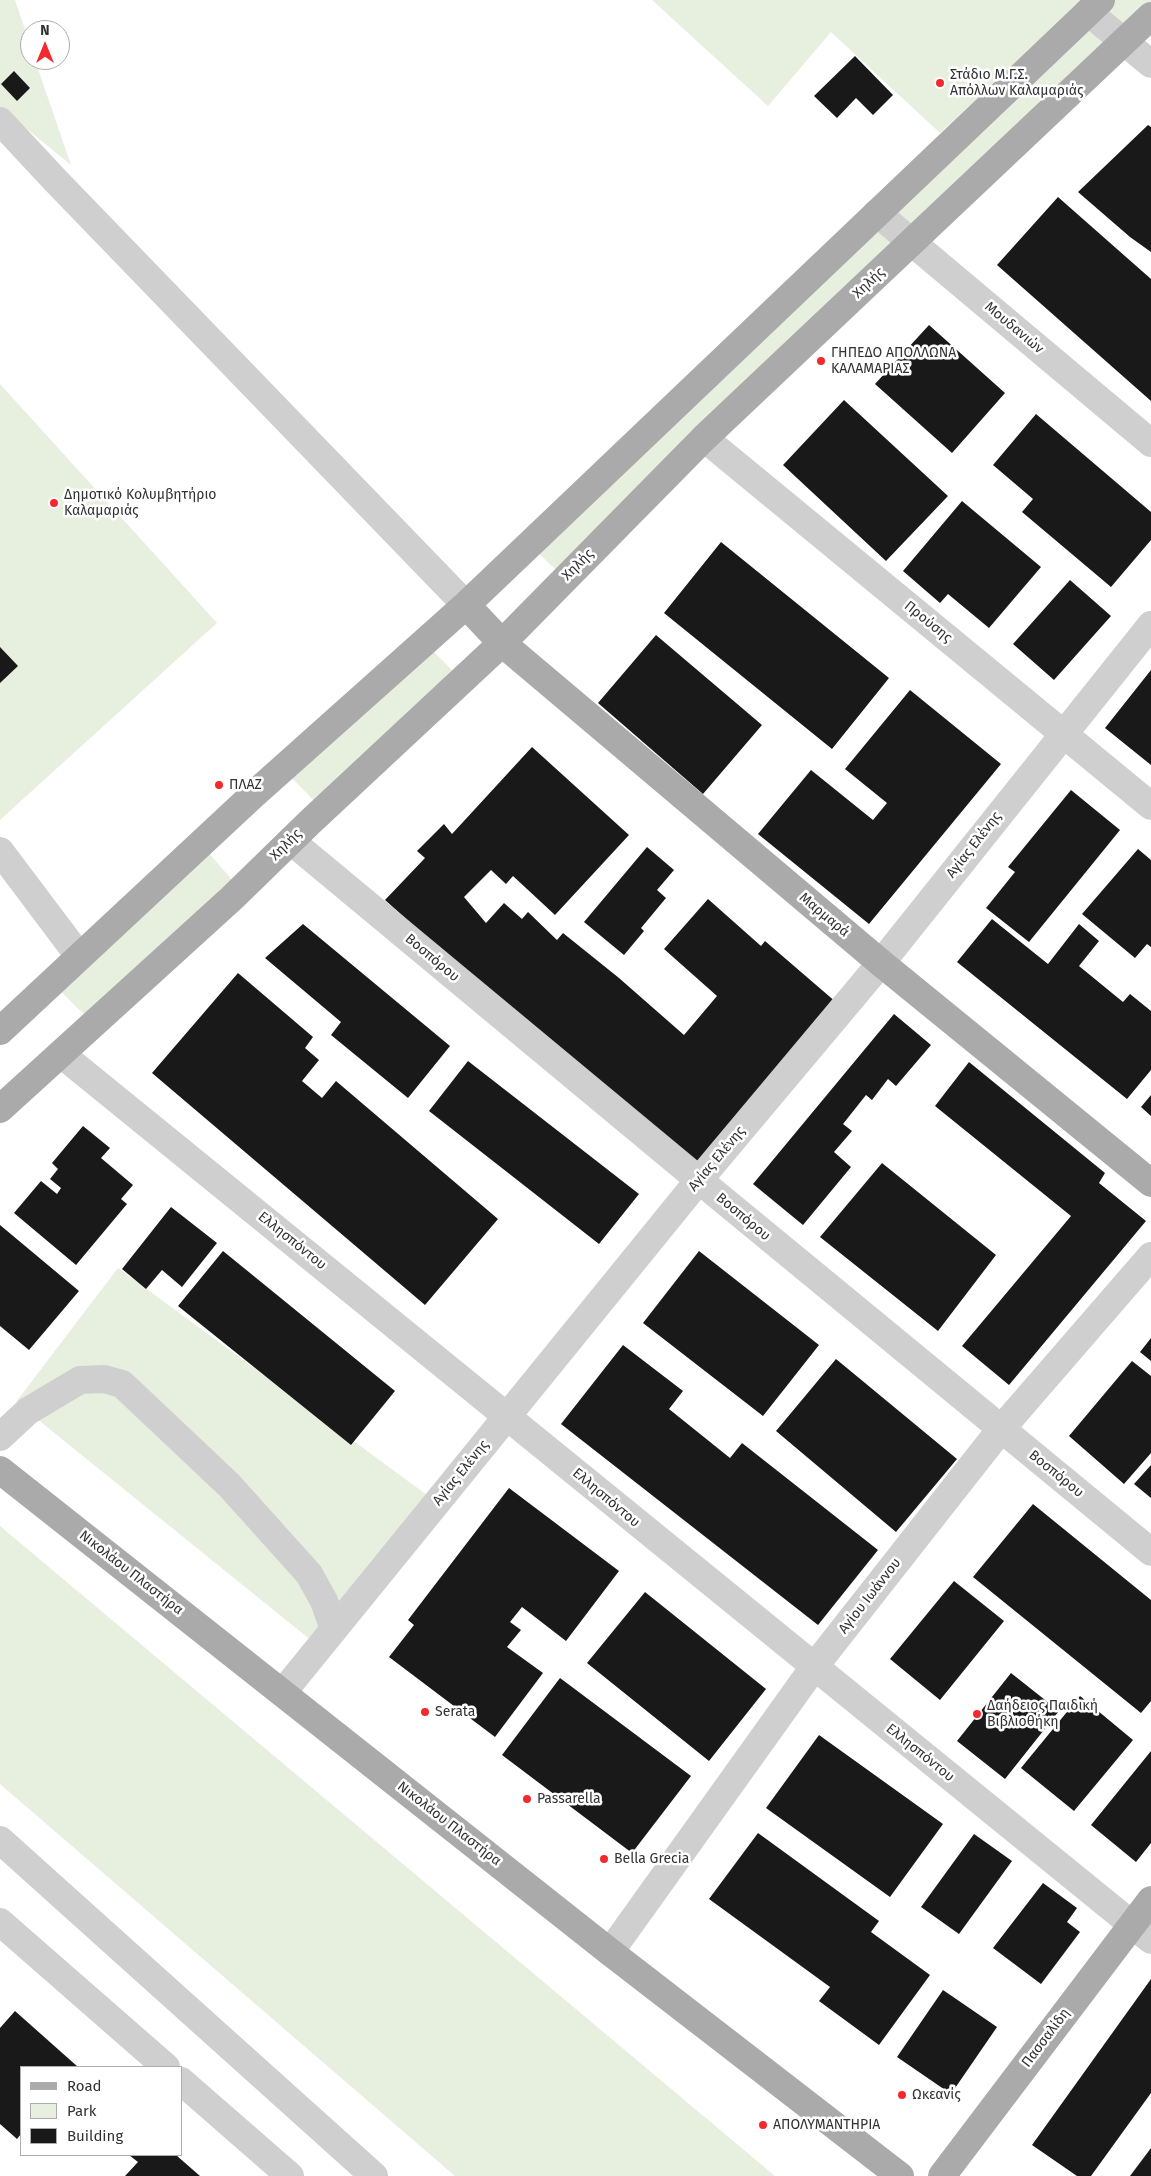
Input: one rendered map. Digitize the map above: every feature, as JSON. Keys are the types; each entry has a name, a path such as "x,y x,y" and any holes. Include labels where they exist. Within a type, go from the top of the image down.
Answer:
{"main road":[{"path":"0,1031 252,796 466,605 1094,6"},
{"name":"Χηλής","path":"0,1108 232,898 502,643 704,438 1151,16"},
{"name":"Μαρμαρά","path":"466,605 502,643 881,963 1151,1183"},
{"name":"Νικολάου Πλαστήρα","path":"0,1470 610,1952 900,2176"},
{"name":"Πασσαλίδη","path":"942,2176 1141,1933 1151,1900"}],"street":[{"path":"1094,6 1124,41 1151,64"},
{"path":"0,121 466,605"},
{"name":"Μουδανιών","path":"877,213 1151,443"},
{"name":"Προύσης","path":"704,438 1151,806"},
{"name":"Αγίας Ελένης","path":"283,1692 699,1180 881,963 1151,625"},
{"name":"Βοσπόρου","path":"291,841 1151,1552"},
{"path":"0,851 79,956"},
{"name":"Ελλησπόντου","path":"61,1054 1141,1933"},
{"name":"Αγίου Ιωάννου","path":"610,1952 814,1667 1001,1429 1151,1256"},
{"path":"0,1437 28,1411 80,1380 104,1378 122,1384 229,1485 309,1574 324,1601 334,1629"},
{"path":"0,1840 374,2176"},
{"path":"0,1922 165,2066"},
{"path":"182,2082 290,2176"}],"green space":[{"path":"0,0 15,0 22,20 20,20 20,70 38,70 71,165 0,107"},
{"name":"Στάδιο Μ.Γ.Σ. Απόλλων Καλαμαριάς","path":"652,0 1083,0 940,133 831,32 768,106"},
{"path":"1104,0 1151,0 1151,11 1123,37 1093,11"},
{"path":"1088,14 1120,41 912,240 881,212"},
{"path":"877,215 909,244 574,586 527,543"},
{"name":"Δημοτικό Κολυμβητήριο Καλαμαριάς","path":"0,384 217,623 0,820"},
{"path":"423,641 468,686 330,817 284,770"},
{"path":"202,845 244,894 97,1027 45,976"},
{"path":"118,1268 427,1495 312,1641 16,1402"},
{"path":"0,1526 775,2176 455,2176 0,1784"}],"building":[{"path":"855,56 893,95 873,115 856,98 837,118 814,96"},
{"path":"14,71 30,88 17,101 1,84"},
{"path":"1148,125 1151,127 1151,252 1130,237 1078,192"},
{"path":"1058,197 1151,279 1151,401 997,265"},
{"path":"929,325 1005,393 952,453 875,384"},
{"path":"844,400 948,496 886,561 783,465"},
{"path":"1036,414 1151,512 1151,540 1111,587 1022,512 1033,499 993,465"},
{"path":"962,501 1041,567 989,628 948,594 940,603 903,571"},
{"path":"721,542 889,678 832,749 664,613"},
{"path":"1070,580 1111,616 1054,680 1013,644"},
{"path":"656,635 762,725 703,794 598,703"},
{"path":"0,647 18,666 0,683"},
{"path":"1151,670 1151,765 1105,728"},
{"path":"910,690 1001,764 869,924 758,834 811,770 873,820 887,803 845,769"},
{"path":"532,747 629,835 555,915 513,876 506,884 491,870 464,897 486,923 504,903 522,919 528,912 557,940 563,933 619,978 684,1035 717,996 664,949 708,899 761,946 765,941 837,1003 698,1165 504,1006 385,900 425,858 417,851 444,824 452,834"},
{"path":"1071,790 1120,830 1029,942 986,908 1015,872 1008,867"},
{"path":"647,847 674,870 657,890 666,898 641,928 644,931 624,955 584,922"},
{"path":"1138,849 1151,860 1151,947 1147,944 1135,958 1082,914"},
{"path":"992,919 1048,964 1079,924 1099,941 1079,966 1123,1002 1130,994 1151,1011 1151,1070 1127,1099 957,962"},
{"path":"303,924 450,1046 408,1098 331,1035 341,1022 265,958"},
{"path":"238,973 313,1037 305,1048 319,1060 302,1081 322,1098 336,1081 498,1219 425,1305 152,1073"},
{"path":"894,1014 931,1045 896,1086 888,1079 872,1100 866,1095 843,1124 852,1131 834,1152 851,1167 803,1225 753,1184"},
{"path":"468,1061 639,1194 599,1244 429,1111"},
{"path":"969,1062 1105,1173 1099,1183 1146,1221 1009,1385 962,1346 1071,1216 935,1106"},
{"path":"1151,1095 1151,1116 1141,1107"},
{"path":"83,1126 110,1148 101,1158 133,1185 121,1199 127,1204 76,1265 14,1213 41,1181 57,1194 61,1188 50,1179 58,1169 52,1163"},
{"path":"882,1163 996,1255 938,1331 820,1237"},
{"path":"171,1207 217,1243 182,1287 162,1270 146,1289 122,1269"},
{"path":"0,1225 79,1291 29,1350 0,1326"},
{"path":"223,1251 395,1391 351,1445 178,1306"},
{"path":"699,1251 819,1345 763,1416 643,1323"},
{"path":"1151,1338 1151,1361 1140,1352"},
{"path":"623,1345 683,1391 669,1409 730,1458 742,1443 878,1550 818,1625 561,1424"},
{"path":"836,1359 957,1459 896,1532 776,1431"},
{"path":"1132,1361 1151,1376 1151,1453 1124,1484 1069,1436"},
{"path":"1151,1465 1151,1498 1134,1484"},
{"path":"509,1488 619,1571 566,1641 522,1607 510,1622 521,1630 507,1647 543,1673 495,1737 389,1657 414,1625 408,1620"},
{"path":"1033,1504 1151,1600 1151,1701 1141,1713 973,1577"},
{"path":"954,1581 1004,1621 940,1700 890,1659"},
{"path":"645,1592 766,1689 709,1761 587,1663"},
{"path":"1011,1673 1059,1711 1005,1779 957,1741"},
{"path":"560,1678 691,1776 632,1853 502,1755"},
{"path":"1080,1696 1133,1740 1074,1811 1021,1768"},
{"path":"819,1735 943,1824 890,1897 766,1808"},
{"path":"1151,1751 1151,1843 1136,1862 1091,1825"},
{"path":"758,1833 879,1921 871,1932 930,1975 879,2045 819,2001 830,1987 709,1899"},
{"path":"974,1834 1012,1861 959,1934 921,1907"},
{"path":"1043,1883 1077,1908 1067,1922 1080,1932 1041,1984 993,1948"},
{"path":"1151,1979 1151,2093 1091,2176 1077,2176 1032,2145"},
{"path":"943,1990 997,2027 951,2094 897,2057"},
{"path":"15,2011 77,2066 20,2066 20,2135 17,2139 0,2124 0,2028"},
{"path":"1151,2148 1151,2176 1130,2176"},
{"path":"130,2156 177,2156 200,2176 125,2176 138,2162"}],"place":[{"name":"Στάδιο Μ.Γ.Σ. Απόλλων Καλαμαριάς","path":"940,83"},
{"name":"ΓΗΠΕΔΟ ΑΠΟΛΛΩΝΑ ΚΑΛΑΜΑΡΙΑΣ","path":"821,361"},
{"name":"Δημοτικό Κολυμβητήριο Καλαμαριάς","path":"54,503"},
{"name":"ΠΛΑΖ","path":"219,785"},
{"name":"Serata","path":"425,1712"},
{"name":"Δαήδειος Παιδική Βιβλιοθήκη","path":"977,1714"},
{"name":"Passarella","path":"527,1799"},
{"name":"Bella Grecia","path":"604,1859"},
{"name":"Ωκεανίς","path":"902,2095"},
{"name":"ΑΠΟΛΥΜΑΝΤΗΡΙΑ","path":"763,2125"}]}
